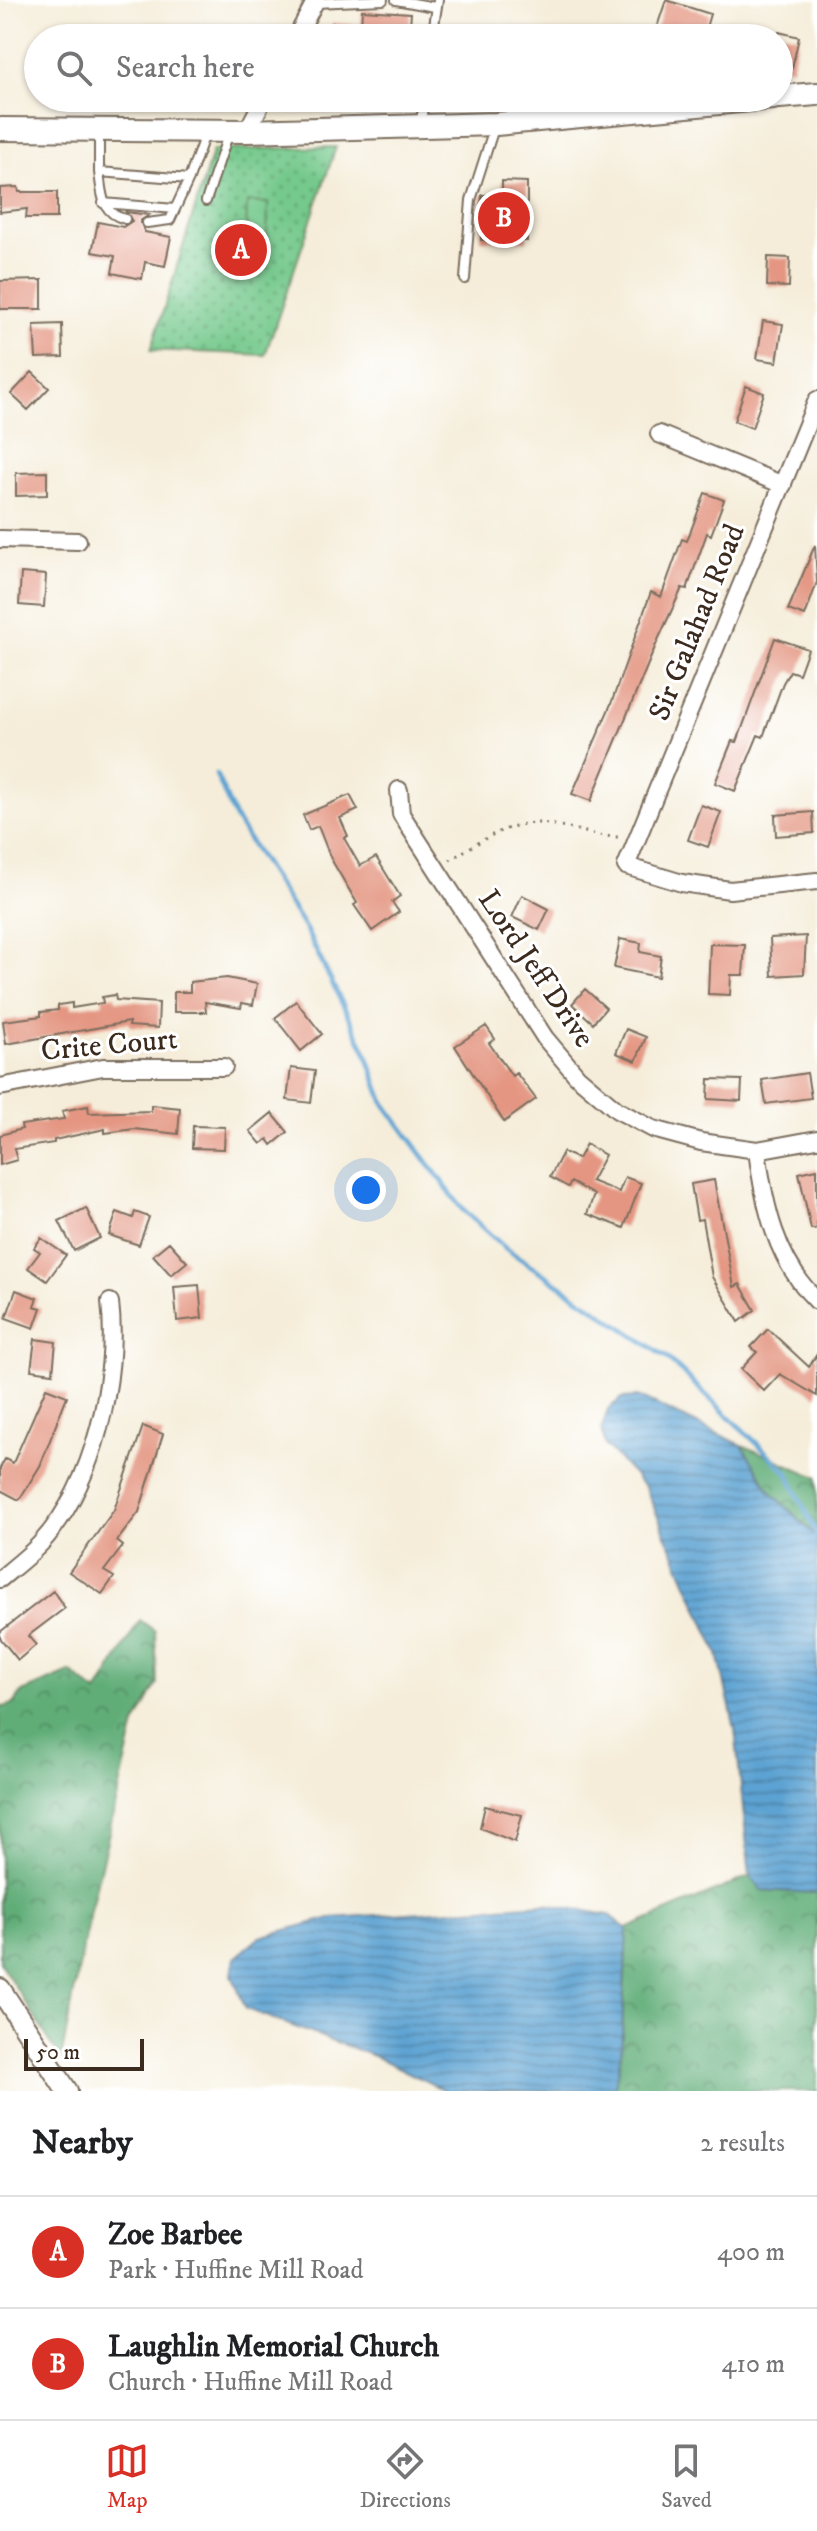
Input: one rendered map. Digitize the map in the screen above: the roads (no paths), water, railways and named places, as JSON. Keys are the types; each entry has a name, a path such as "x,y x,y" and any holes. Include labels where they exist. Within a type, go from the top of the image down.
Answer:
{"main road":[{"path":"793,96 817,94"},
{"path":"0,129 206,131 496,124 625,112"}],"street":[{"path":"304,24 316,2"},
{"path":"238,130 253,112"},
{"name":"Sir Galahad Road","path":"817,400 626,866 682,883 730,890 817,881"},
{"path":"659,434 783,485"},
{"path":"0,539 78,541"},
{"name":"Lord Jeff Drive","path":"399,790 401,814 545,1038 577,1076 617,1110 653,1129 701,1142 757,1150 817,1139"},
{"name":"Crite Court","path":"0,1087 103,1067 224,1067"},
{"path":"757,1150 763,1193 776,1236 799,1280 817,1301"},
{"path":"0,1579 42,1543 64,1510 87,1462 110,1384 114,1332 110,1302"},
{"path":"0,1989 67,2091"}],"lane":[{"path":"316,2 383,0"},
{"path":"396,0 437,4 434,24"},
{"path":"420,126 422,112"},
{"path":"465,279 471,200 496,124"},
{"path":"99,130 103,203 114,216 125,219"},
{"path":"206,201 238,130"},
{"path":"147,223 170,220 206,131"},
{"path":"99,172 189,179"},
{"path":"103,203 175,209"}],"water":[{"path":"640,1397 742,1445 771,1492 817,1537 817,1893 762,1890 750,1876 735,1729 718,1654 645,1487 605,1445 602,1428 608,1409 622,1398"},
{"path":"545,1904 609,1915 627,1929 621,2053 614,2091 446,2091 379,2058 246,2009 232,1975 235,1958 260,1937 331,1918"}],"waterway":[{"path":"216,774 235,818 306,930 365,1050 384,1103 462,1209 505,1248 666,1357 787,1472 817,1535"}],"place":[{"name":"Laughlin Memorial Church","path":"504,218"},
{"name":"Zoe Barbee","path":"241,250"}]}
